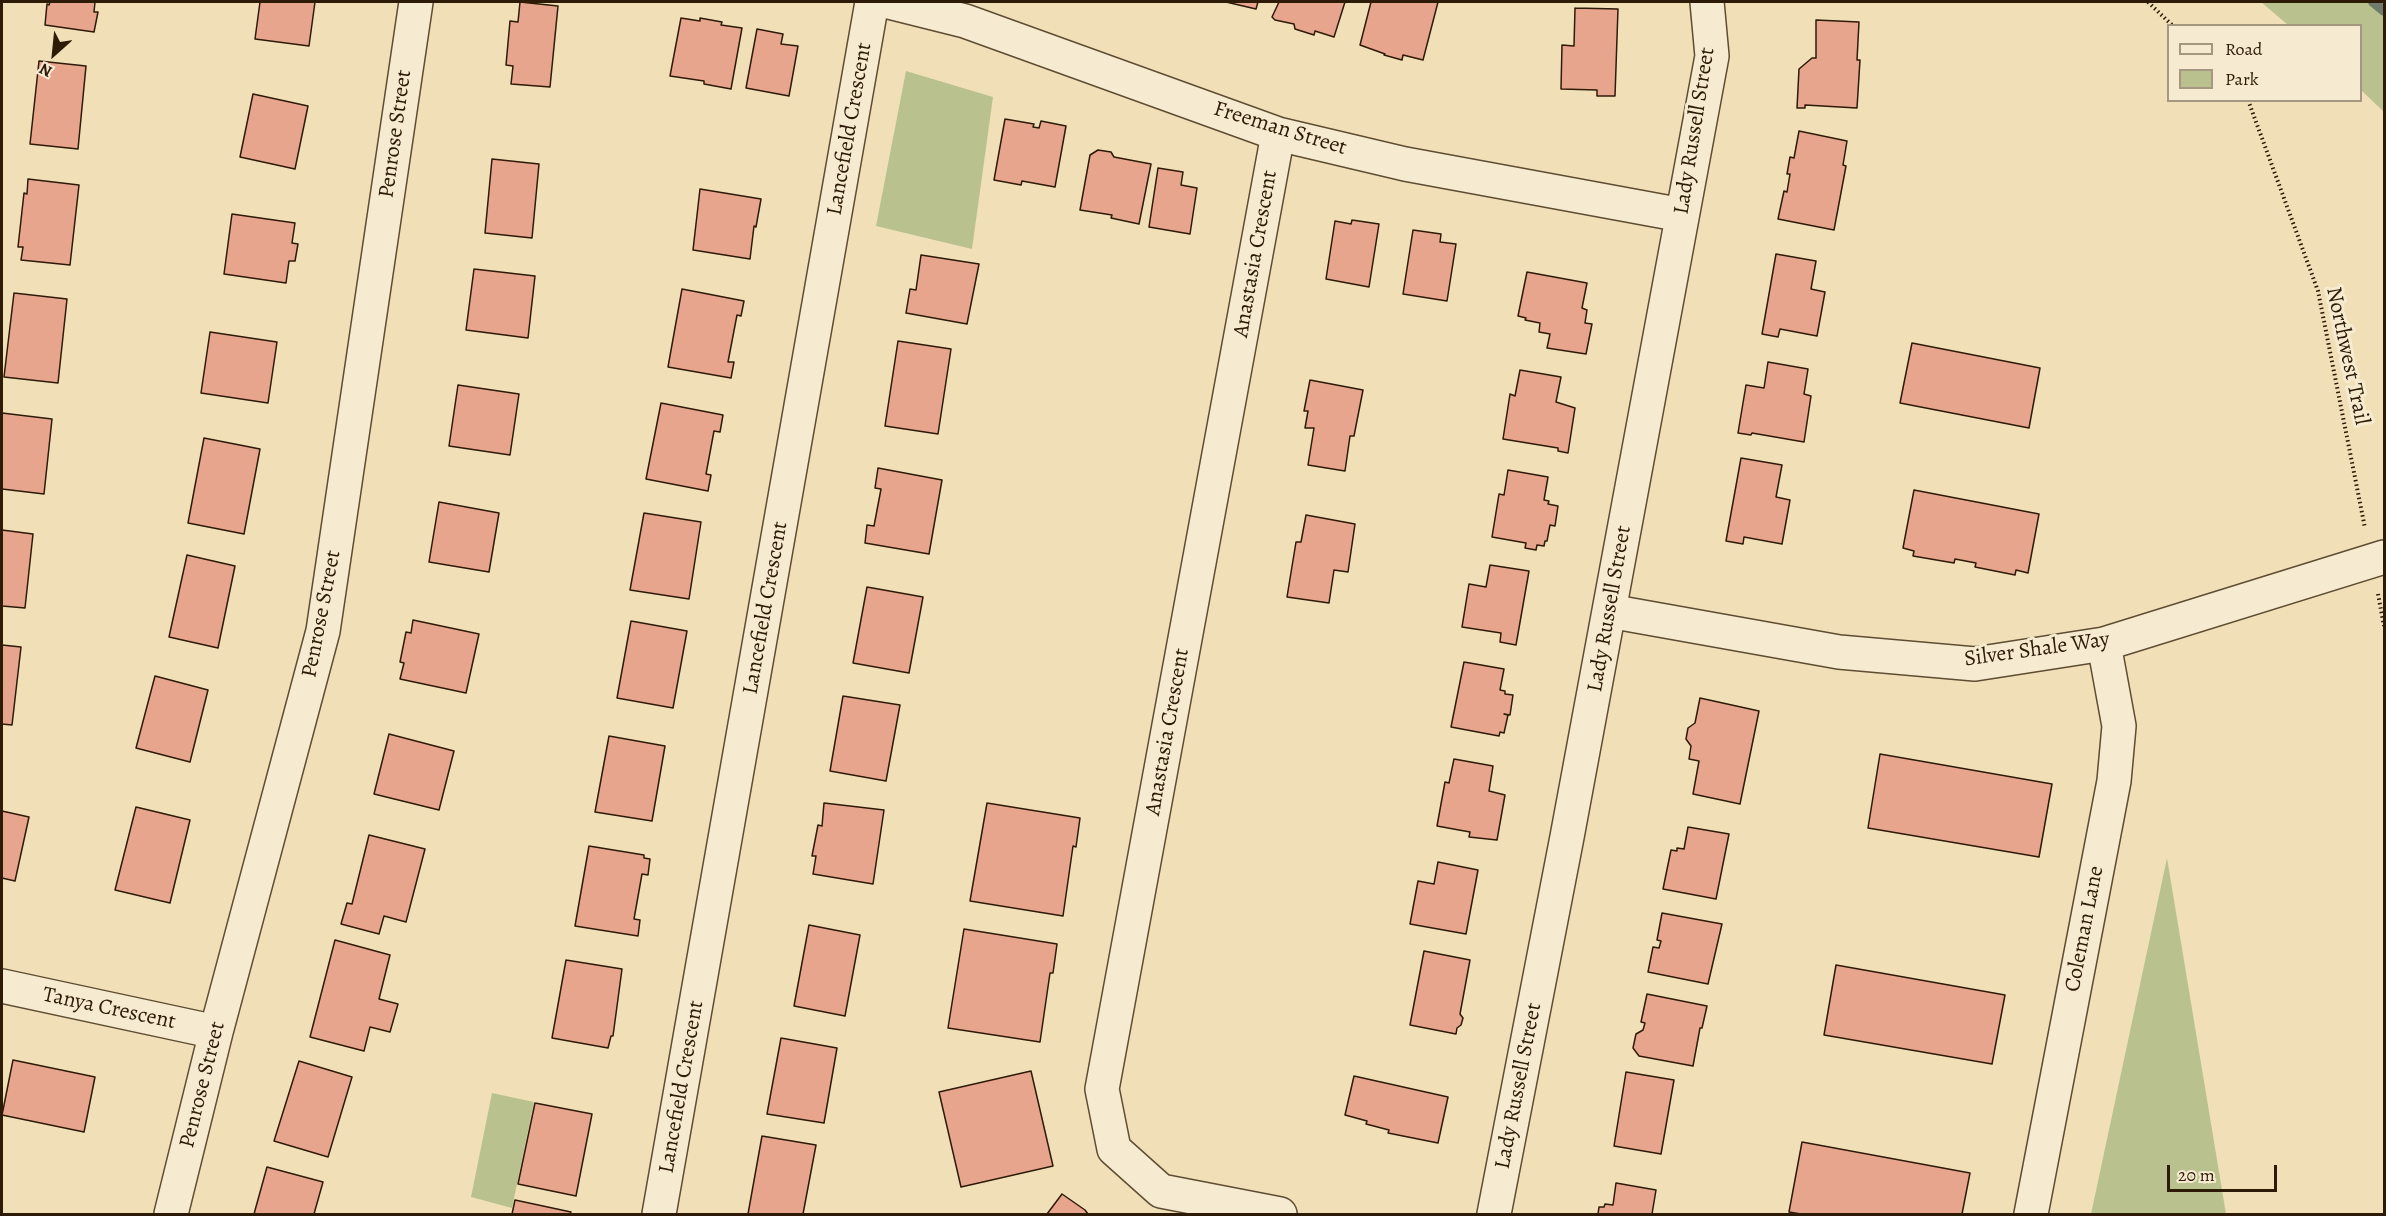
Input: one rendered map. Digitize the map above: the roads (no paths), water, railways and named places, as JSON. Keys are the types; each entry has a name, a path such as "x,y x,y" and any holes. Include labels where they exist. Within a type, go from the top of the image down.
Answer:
{"street":[{"name":"Penrose Street","path":"171,1215 216,1032 323,631 416,2"},
{"name":"Lancefield Crescent","path":"659,1215 872,2"},
{"name":"Freeman Street","path":"889,2 964,21 1278,134 1405,164 1682,215"},
{"name":"Lady Russell Street","path":"1494,1215 1712,56 1707,2"},
{"name":"Anastasia Crescent","path":"1278,134 1102,1089 1114,1149 1161,1191 1281,1215"},
{"name":"Silver Shale Way","path":"1609,611 1839,652 1976,664 2104,644 2378,559"},
{"name":"Coleman Lane","path":"2031,1215 2114,781 2119,726 2104,644"},
{"name":"Tanya Crescent","path":"2,986 216,1032"}],"waterway":[{"path":"2373,2 2384,11"}]}
